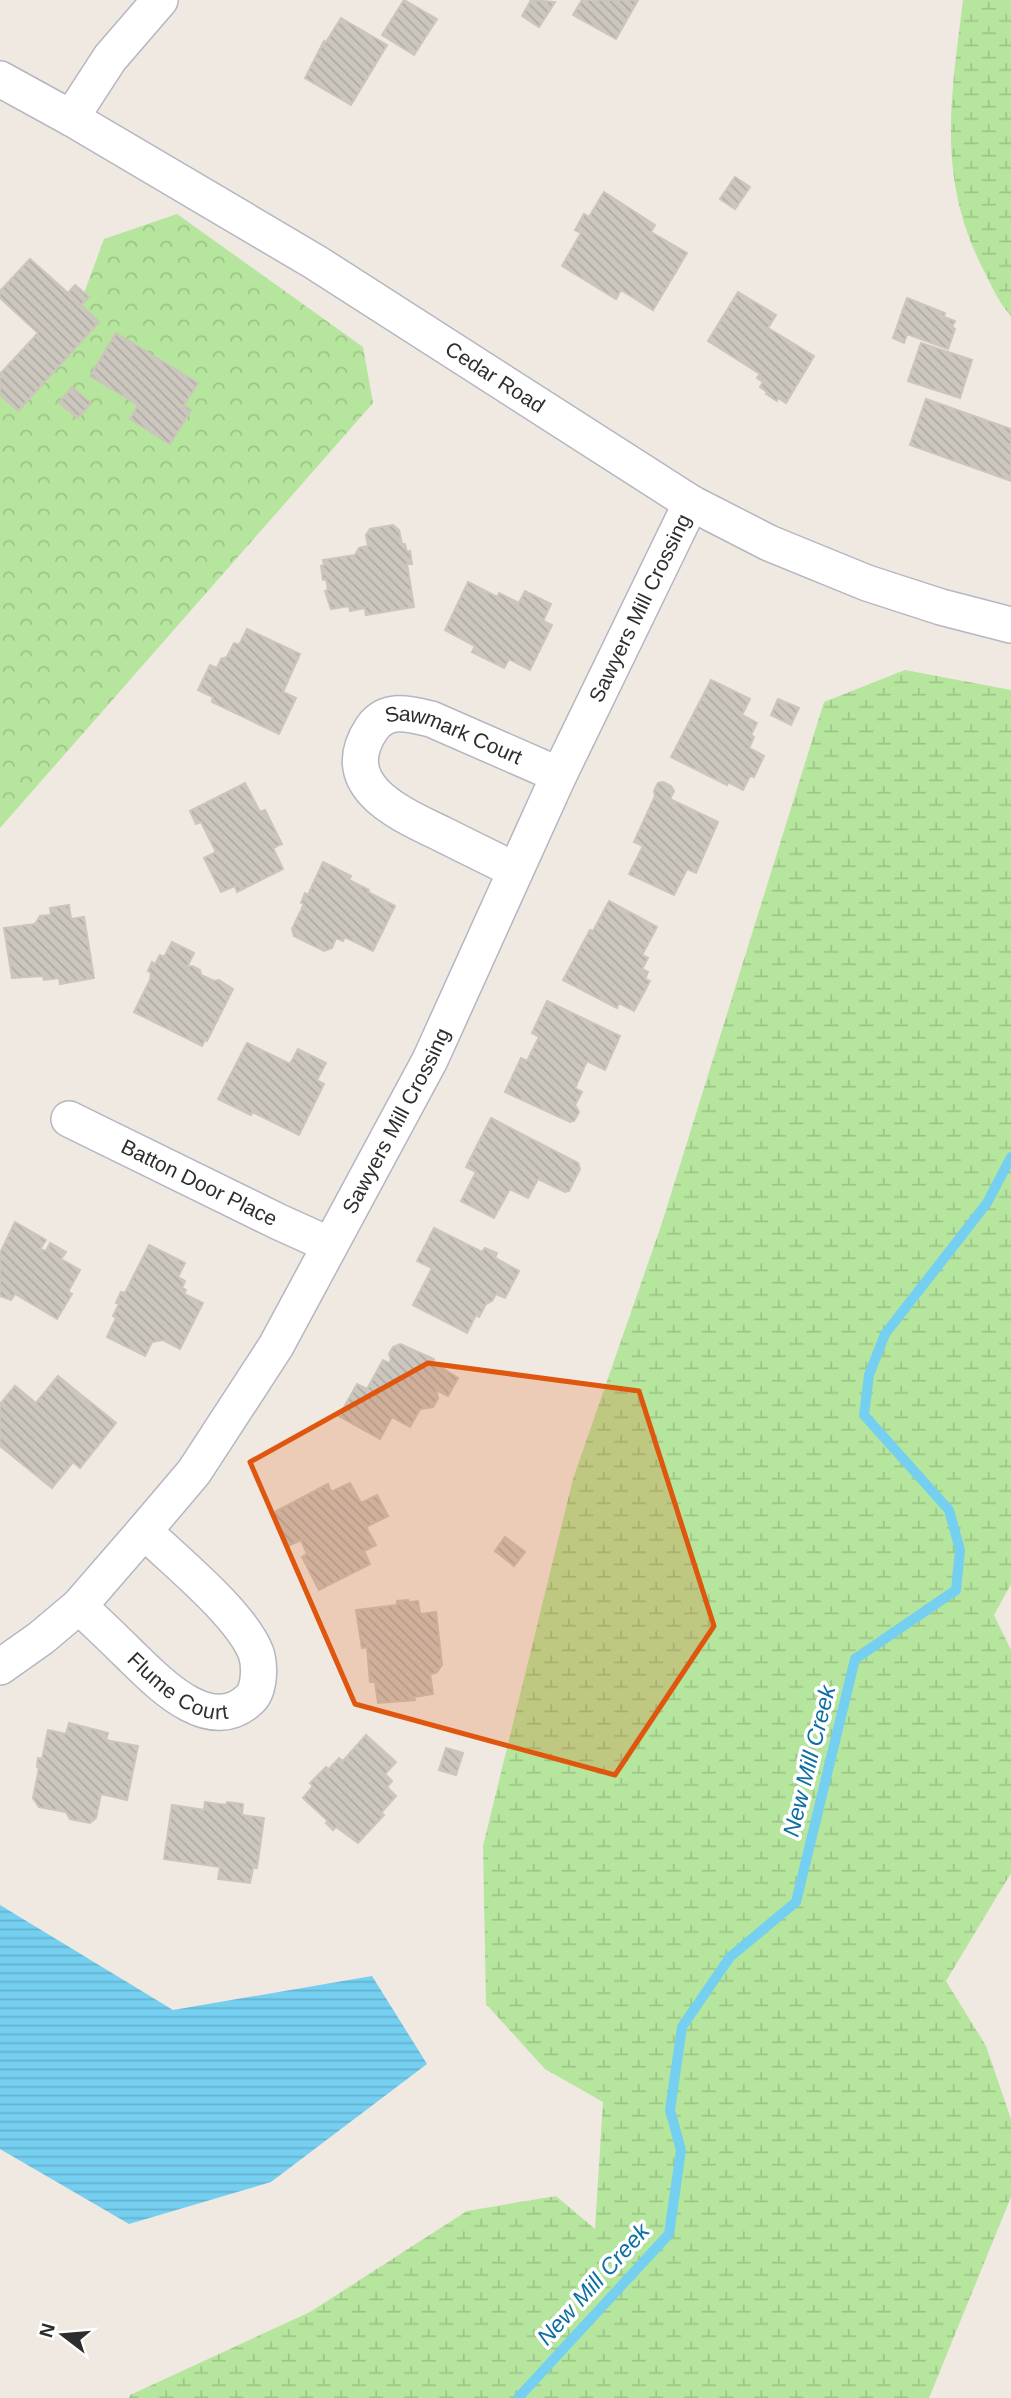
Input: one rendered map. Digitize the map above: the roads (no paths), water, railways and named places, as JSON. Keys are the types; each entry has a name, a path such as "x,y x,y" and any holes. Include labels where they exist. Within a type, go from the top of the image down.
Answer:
{"street":[{"path":"71,118 110,58 160,0"},
{"name":"Cedar Road","path":"0,79 315,262 691,503 769,543 867,583 941,607 1011,625"},
{"name":"Sawyers Mill Crossing","path":"0,1667 41,1638 79,1606 144,1531 194,1472 276,1346 429,1060 559,775 691,503"},
{"name":"Sawmark Court","path":"515,870 391,810 369,787 362,769 362,752 366,740 374,726 385,716 410,714 431,719 559,775"},
{"name":"Batton Door Place","path":"69,1119 330,1245"},
{"name":"Flume Court","path":"79,1606 167,1690 196,1707 220,1713 237,1709 253,1696 258,1678 256,1654 235,1619 144,1531"}],"water":[{"path":"0,1905 173,2010 372,1976 427,2064 271,2182 129,2224 0,2149"}],"waterway":[{"name":"New Mill Creek","path":"518,2398 669,2234 681,2150 670,2110 682,2027 730,1957 796,1902 855,1659 956,1590 960,1550 949,1510 864,1415 869,1375 885,1334 987,1203 1011,1157"}]}
